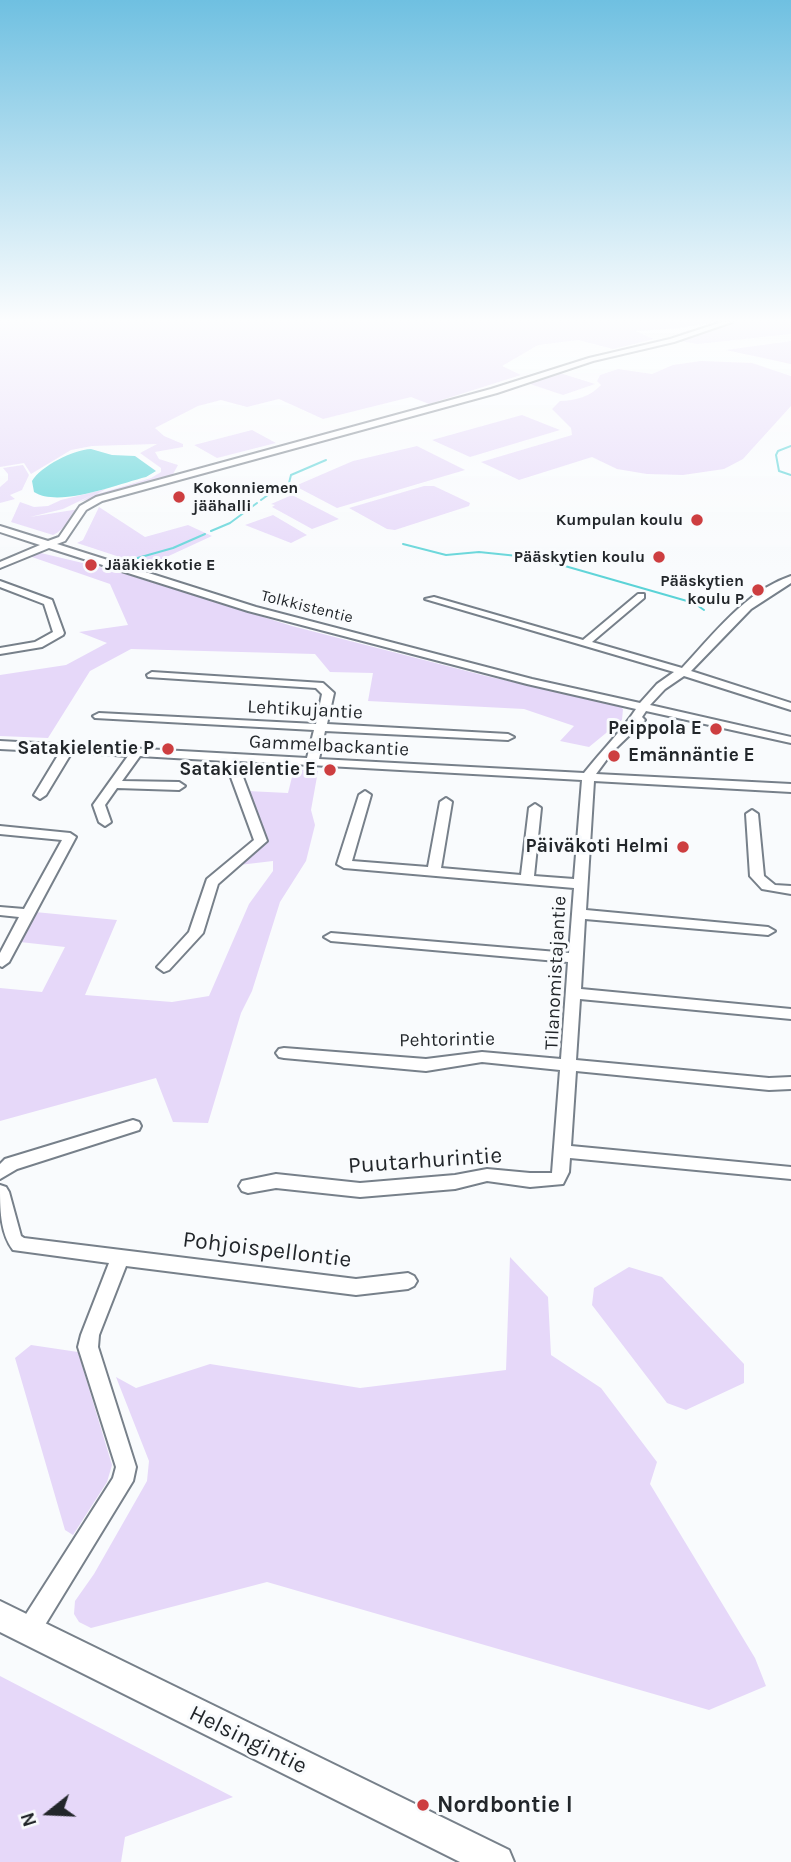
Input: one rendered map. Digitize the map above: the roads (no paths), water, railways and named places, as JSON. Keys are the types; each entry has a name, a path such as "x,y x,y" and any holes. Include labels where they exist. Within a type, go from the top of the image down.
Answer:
{"main road":[{"name":"Helsingintie","path":"14,1623 497,1862"}],"street":[{"path":"0,565 47,543 62,539 83,508 99,499 428,409"},
{"name":"Tolkkistentie","path":"0,528 251,609 485,670 791,739"},
{"path":"588,776 632,724 684,676 684,671 754,602 773,586 791,579"},
{"path":"0,584 48,602 59,633 38,645 0,651"},
{"path":"585,643 641,596"},
{"path":"430,599 684,671 791,707"},
{"path":"152,675 319,685 328,693 328,699 312,761"},
{"name":"Lehtikujantie","path":"99,716 508,737"},
{"name":"Gammelbackantie","path":"0,745 791,788"},
{"path":"40,795 68,749"},
{"path":"105,822 99,805 136,752"},
{"path":"164,967 196,933 212,882 261,841 230,758"},
{"name":"Tilanomistajantie","path":"561,1172 588,776"},
{"path":"114,784 179,786"},
{"path":"365,796 344,864 580,884"},
{"path":"434,871 446,802"},
{"path":"527,879 535,808"},
{"path":"752,814 757,876 760,882 769,887 791,890"},
{"path":"0,830 70,837 2,962"},
{"path":"0,911 27,914"},
{"path":"579,914 768,931"},
{"path":"331,937 576,958"},
{"path":"573,993 791,1014"},
{"name":"Pehtorintie","path":"284,1053 426,1065 482,1057 769,1084 791,1083"},
{"path":"0,1173 11,1164 133,1126"},
{"path":"563,1151 791,1173"},
{"name":"Puutarhurintie","path":"248,1186 276,1181 360,1190 455,1182 487,1175 549,1181 557,1179 561,1172"},
{"name":"Pohjoispellontie","path":"0,1192 13,1240 19,1245 356,1287 408,1281"},
{"path":"14,1623 123,1481 126,1467 88,1347 90,1335 121,1256"}],"water":[{"path":"91,449 112,455 135,456 156,471 146,477 73,496 45,496 34,492 32,481 42,470 67,456"}],"waterway":[{"path":"791,446 778,451 776,455 779,471 791,475"},
{"path":"289,483 291,475 326,460"},
{"path":"261,500 283,484"},
{"path":"211,531 230,523 257,503"},
{"path":"134,559 173,548 205,534"},
{"path":"403,544 446,555 479,552 537,558 694,603 704,610"}],"place":[{"name":"Kokonniemen jäähalli","path":"179,497"},
{"name":"Kumpulan koulu","path":"697,520"},
{"name":"Pääskytien koulu","path":"659,557"},
{"name":"Jääkiekkotie E","path":"91,565"},
{"name":"Pääskytien koulu P","path":"758,590"},
{"name":"Peippola E","path":"716,729"},
{"name":"Satakielentie P","path":"168,749"},
{"name":"Emännäntie E","path":"614,756"},
{"name":"Satakielentie E","path":"330,770"},
{"name":"Päiväkoti Helmi","path":"683,847"},
{"name":"Nordbontie I","path":"423,1805"}]}
